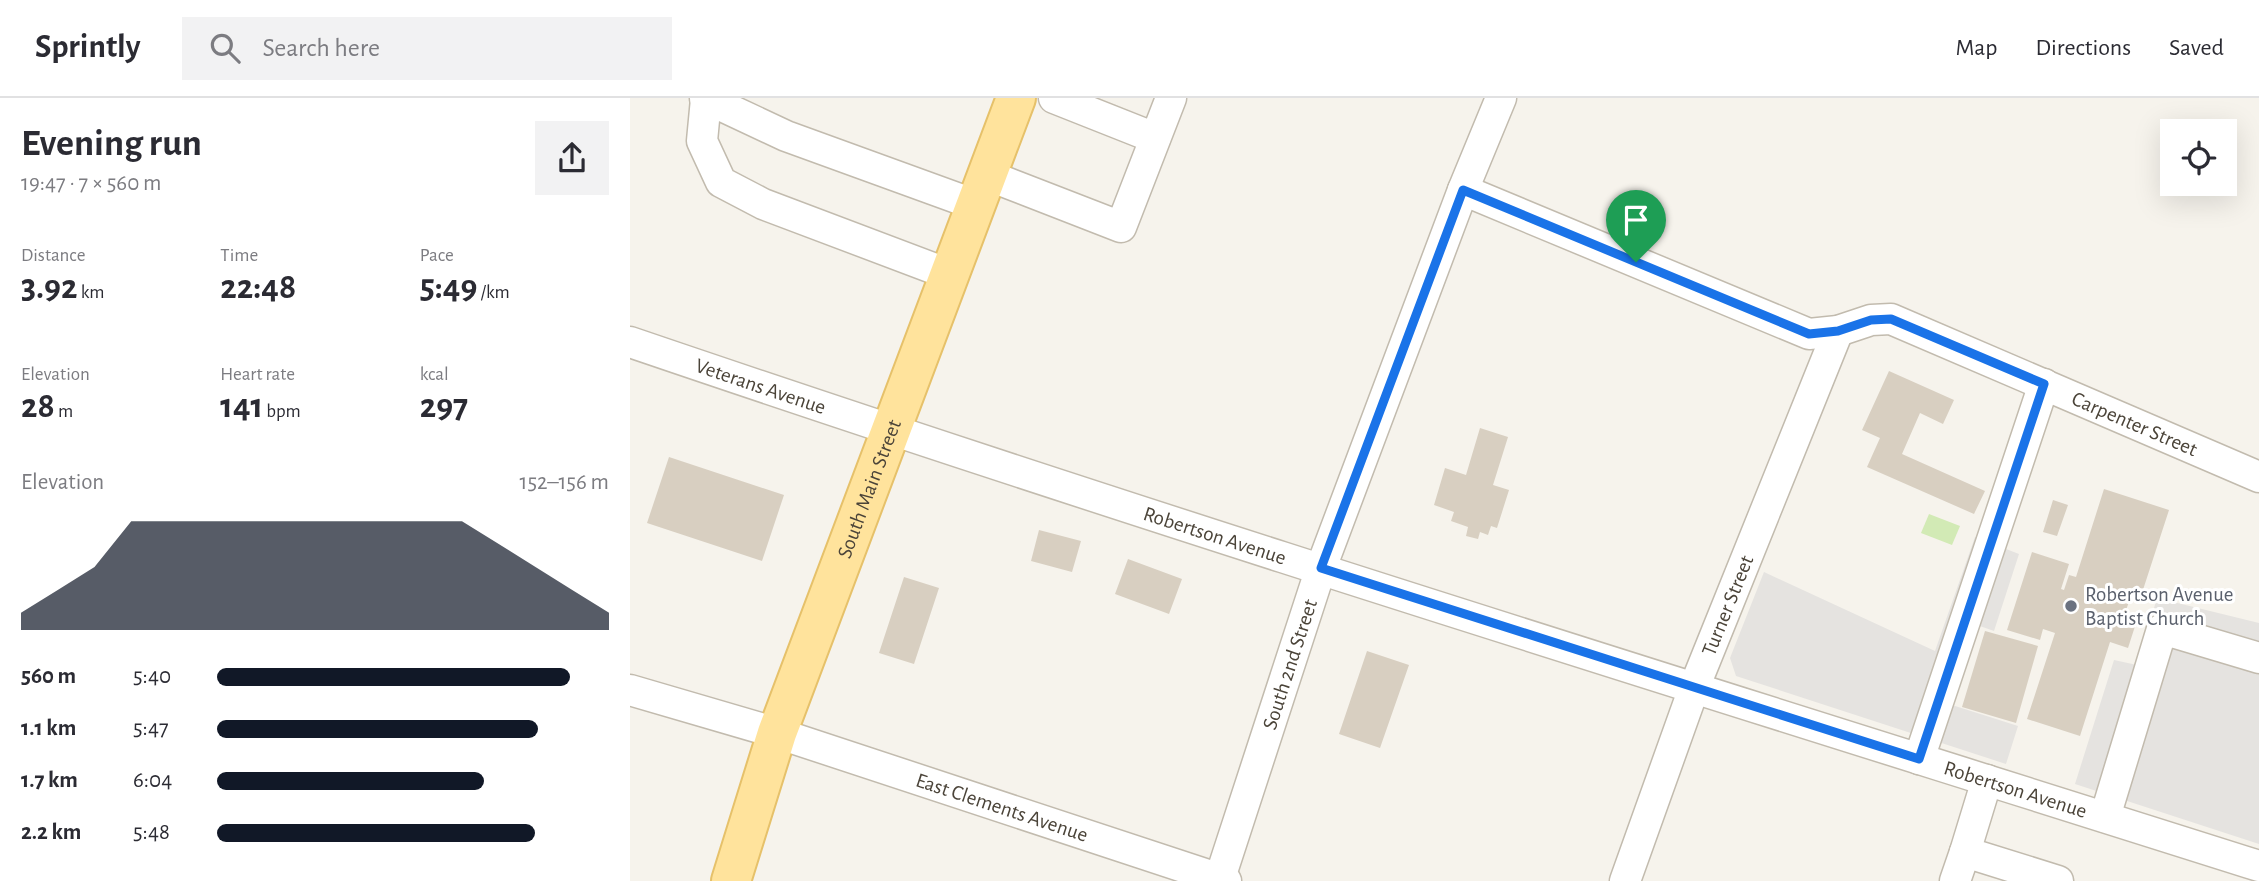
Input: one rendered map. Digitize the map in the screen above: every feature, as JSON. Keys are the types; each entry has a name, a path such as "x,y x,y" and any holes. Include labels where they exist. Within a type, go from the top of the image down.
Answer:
{"main road":[{"name":"South Main Street","path":"731,881 777,733 1016,98"}],"street":[{"path":"1054,98 1155,138"},
{"path":"951,275 763,204 721,182 702,141 705,99 786,136 1121,227 1171,98"},
{"name":"South 2nd Street","path":"1222,880 1321,568 1463,190 1501,98"},
{"name":"Carpenter Street","path":"1463,190 1809,334 1838,331 1871,320 1891,319 2259,477"},
{"name":"Turner Street","path":"1625,881 1694,688 1838,331"},
{"name":"Veterans Avenue","path":"630,342 892,431"},
{"path":"1919,759 2044,384"},
{"name":"Robertson Avenue","path":"892,431 2259,866"},
{"path":"2105,817 2162,629 2259,659"},
{"name":"East Clements Avenue","path":"630,690 777,733 1222,880"},
{"path":"1955,881 1987,780"},
{"path":"1965,852 2058,881"}],"green space":[{"path":"1929,514 1960,526 1952,545 1921,533"}],"shaded area":[{"path":"1975,537 2019,554 1994,631 1977,625 1952,705 2018,726 2006,764 1736,676 1730,658 1764,572 1935,651"},
{"path":"2157,598 2259,623 2259,844 2075,784 2114,660 2137,665"}],"building":[{"path":"1889,371 1954,400 1943,424 1920,413 1902,454 1985,491 1974,514 1867,467 1880,438 1862,430"},
{"path":"1480,428 1508,437 1493,485 1509,490 1497,528 1491,526 1488,535 1480,532 1478,539 1466,536 1468,527 1451,521 1454,512 1434,505 1445,468 1466,475"},
{"path":"669,457 784,495 762,561 647,523"},
{"name":"Robertson Avenue Baptist Church","path":"2104,489 2169,510 2140,599 2131,596 2125,613 2138,617 2128,648 2110,642 2080,736 2027,719 2055,633 2043,629 2040,640 2007,630 2032,552 2069,564 2061,589 2064,590 2069,575 2076,577"},
{"path":"2053,500 2068,505 2057,536 2043,532"},
{"path":"1039,530 1081,541 1072,572 1031,561"},
{"path":"1128,559 1182,579 1169,614 1115,594"},
{"path":"904,577 939,588 914,664 879,653"},
{"path":"1985,631 2038,646 2016,723 1962,707"},
{"path":"1367,651 1409,665 1380,748 1339,734"}],"place":[{"name":"Robertson Avenue Baptist Church","path":"2071,606"}],"route":[{"path":"1463,190 1636,262 1809,334 1838,331 1871,320 1891,319 2044,384 1919,759 1321,568 1463,190"}]}
